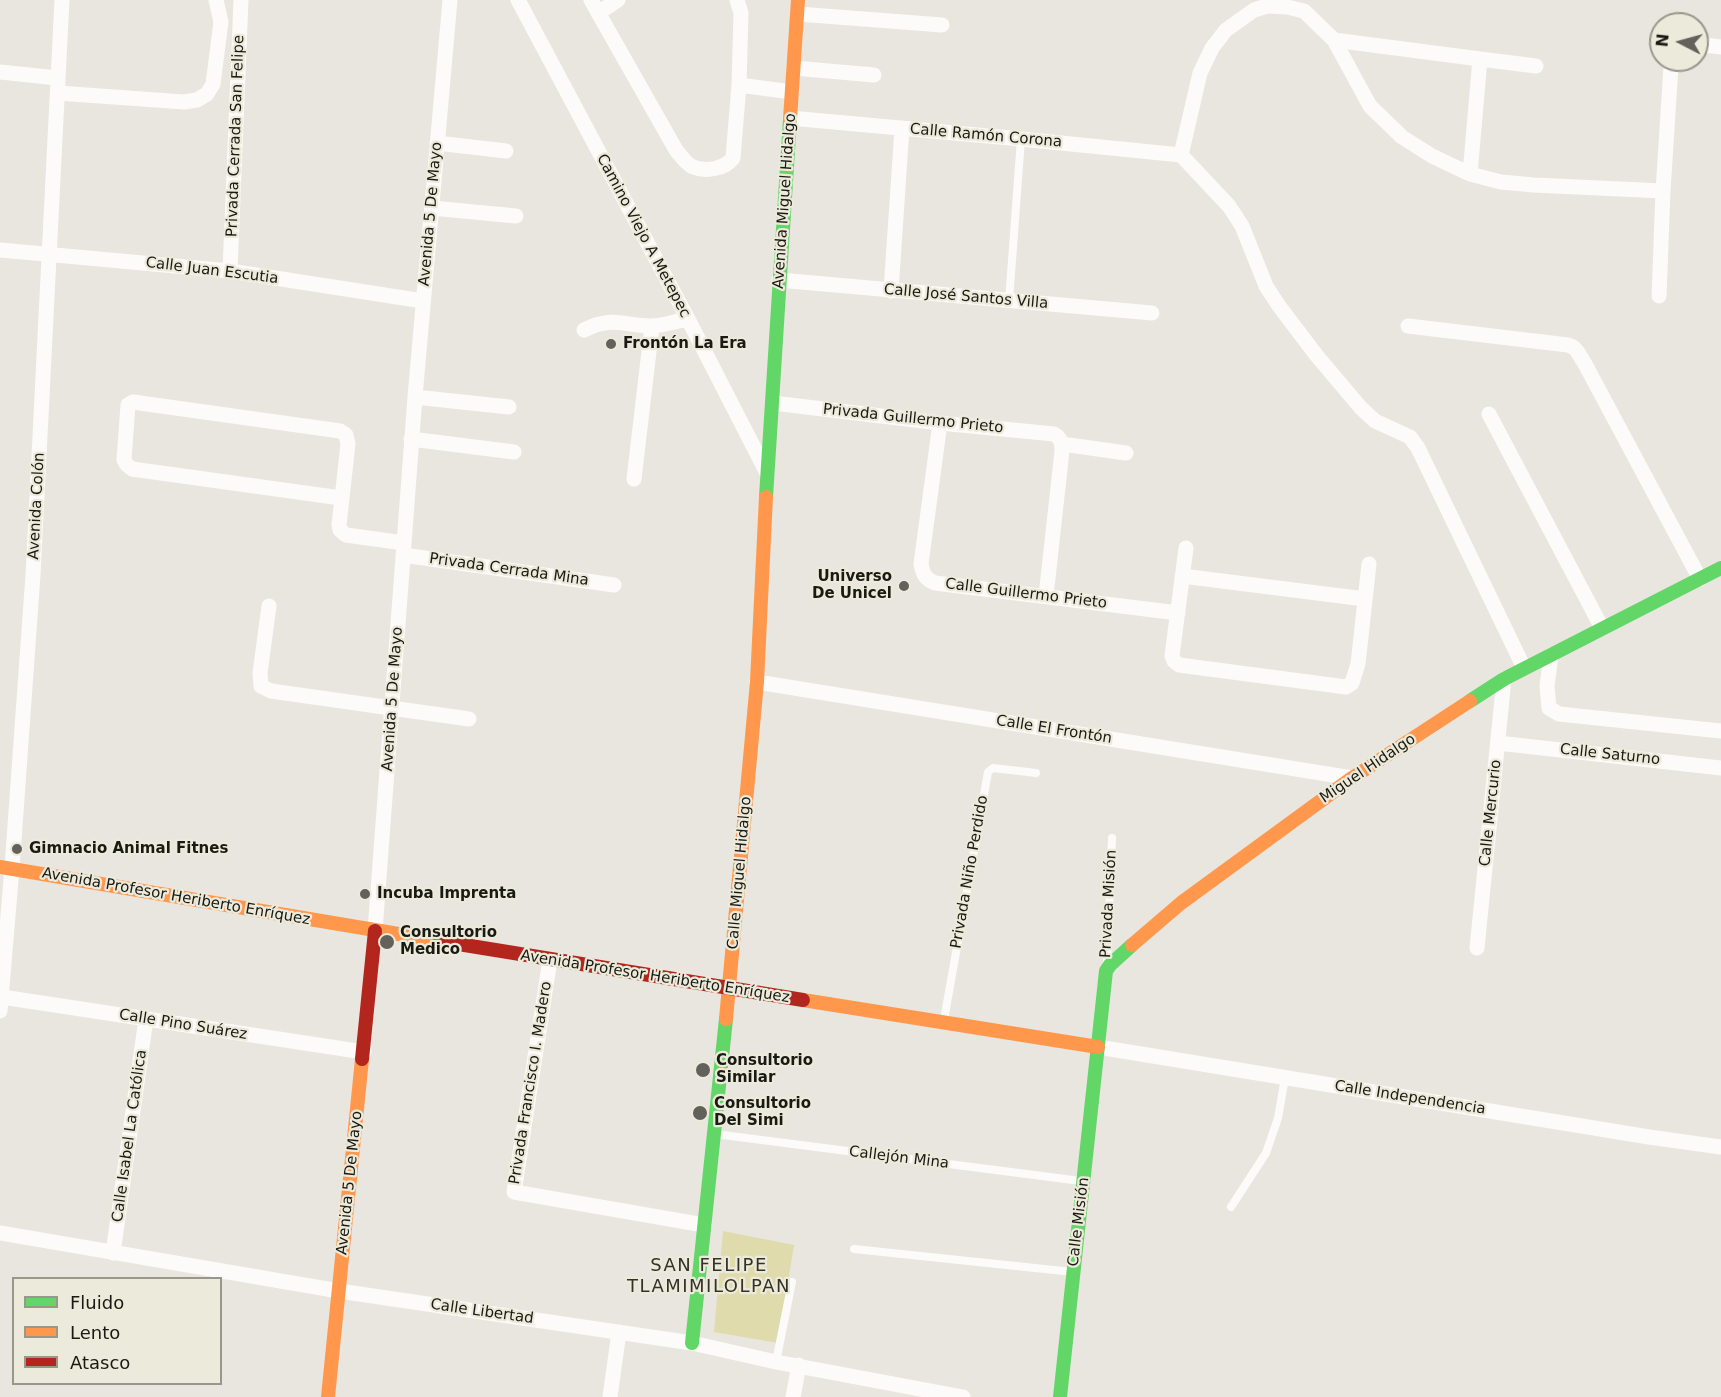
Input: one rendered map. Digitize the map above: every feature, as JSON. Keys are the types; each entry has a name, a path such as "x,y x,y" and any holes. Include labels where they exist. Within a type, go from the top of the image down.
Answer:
{"main road":[{"name":"Avenida Miguel Hidalgo","path":"773,403 798,7"},
{"name":"Calle Miguel Hidalgo","path":"692,1343 729,990 757,682 767,473 773,403"},
{"name":"Miguel Hidalgo","path":"1106,971 1115,959 1181,903 1352,778 1504,679 1721,568"},
{"name":"Avenida Profesor Heriberto Enríquez","path":"6,868 729,990 1098,1047"},
{"name":"Avenida 5 De Mayo","path":"328,1397 375,931"},
{"path":"1098,1047 1106,971"},
{"name":"Calle Misión","path":"1060,1397 1098,1047"}],"street":[{"name":"Avenida Colón","path":"1,1004 6,868 33,575 62,0"},
{"path":"0,72 58,86 184,102 197,100 207,94 213,84 221,22 216,0"},
{"name":"Privada Cerrada San Felipe","path":"230,271 241,0"},
{"name":"Avenida 5 De Mayo","path":"375,931 411,439 450,0"},
{"name":"Camino Viejo A Metepec","path":"518,0 688,319 767,473"},
{"path":"618,0 594,7 676,150 691,166 700,168 718,168 733,158 739,85 741,13 737,0"},
{"path":"1524,668 1418,448 1410,437 1375,421 1317,356 1266,286 1242,226 1228,206 1181,155 1200,73 1212,48 1226,30 1254,10 1267,6 1304,11 1334,40 1370,106 1377,114 1402,137 1432,156 1470,174 1501,182 1663,191"},
{"path":"798,7 942,25"},
{"path":"1334,40 1536,66"},
{"path":"1470,174 1480,59"},
{"path":"794,68 874,75"},
{"path":"1659,296 1671,72"},
{"path":"739,85 792,92"},
{"name":"Calle Ramón Corona","path":"790,118 1181,155"},
{"path":"891,291 902,128"},
{"path":"437,143 506,151"},
{"path":"432,208 516,216"},
{"name":"Calle Juan Escutia","path":"0,250 230,271 423,302"},
{"name":"Calle José Santos Villa","path":"780,280 1152,313"},
{"path":"584,330 598,323 652,326 688,319"},
{"path":"634,479 652,326"},
{"path":"1408,326 1573,347 1585,364 1700,579"},
{"path":"415,397 509,407"},
{"path":"133,402 340,431 346,435 348,444 341,498 132,470 124,460 128,405 133,402"},
{"name":"Privada Guillermo Prieto","path":"773,403 1058,439 1126,453"},
{"path":"1489,414 1602,628"},
{"name":"Calle Guillermo Prieto","path":"940,423 921,564 923,573 929,580 935,583 1178,613"},
{"path":"411,439 514,452"},
{"path":"1046,596 1058,439"},
{"name":"Privada Cerrada Mina","path":"341,498 339,525 346,535 404,549 614,585"},
{"path":"1186,548 1172,656 1174,661 1179,665 1346,687 1352,683 1358,664 1369,564"},
{"path":"1182,576 1365,598"},
{"path":"269,606 260,673 261,686 271,691 470,719"},
{"path":"1551,655 1547,695 1549,708 1554,712 1721,731"},
{"name":"Calle Mercurio","path":"1477,948 1504,679"},
{"name":"Calle El Frontón","path":"757,682 1352,778"},
{"name":"Calle Saturno","path":"1498,743 1721,768"},
{"name":"Privada Francisco I. Madero","path":"550,960 514,1192 704,1225"},
{"name":"Calle Pino Suárez","path":"1,1004 146,1019 364,1052"},
{"name":"Calle Isabel La Católica","path":"113,1253 146,1019"},
{"name":"Calle Independencia","path":"1098,1047 1721,1147"},
{"name":"Calle Libertad","path":"0,1233 339,1292 692,1343 776,1362 963,1397"},
{"path":"610,1397 619,1332"},
{"path":"793,1397 799,1365"}],"lane":[{"path":"1009,301 1022,139"},
{"name":"Privada Niño Perdido","path":"944,1022 988,772 993,768 1036,773"},
{"name":"Privada Misión","path":"1106,971 1112,838"},
{"path":"1231,1207 1266,1153 1278,1118 1285,1078"},
{"name":"Callejón Mina","path":"714,1134 1084,1181"},
{"path":"854,1249 1072,1272"},
{"path":"776,1362 792,1282"}],"shaded area":[{"path":"723,1231 794,1245 778,1343 714,1332"}],"traffic: fast":[{"path":"766,497 790,119"},
{"path":"1470,701 1504,679 1721,568"},
{"path":"1060,1397 1106,971 1132,945"},
{"path":"692,1343 726,1019"}],"traffic: slow":[{"path":"790,119 798,0"},
{"path":"726,1019 757,682 766,497"},
{"path":"1132,945 1181,903 1352,778 1470,701"},
{"path":"0,867 440,941"},
{"path":"803,1000 1098,1047"},
{"path":"328,1397 362,1059"}],"traffic: jam":[{"path":"362,1059 375,931"},
{"path":"440,941 803,1000"}],"place":[{"name":"Frontón La Era","path":"611,344"},
{"name":"Universo De Unicel","path":"904,586"},
{"name":"Gimnacio Animal Fitnes","path":"17,849"},
{"name":"Incuba Imprenta","path":"365,894"},
{"name":"Consultorio Medico","path":"387,942"},
{"name":"Consultorio Similar","path":"703,1070"},
{"name":"Consultorio Del Simi","path":"700,1113"}],"district":[{"name":"SAN FELIPE TLAMIMILOLPAN","path":"709,1276"}]}
